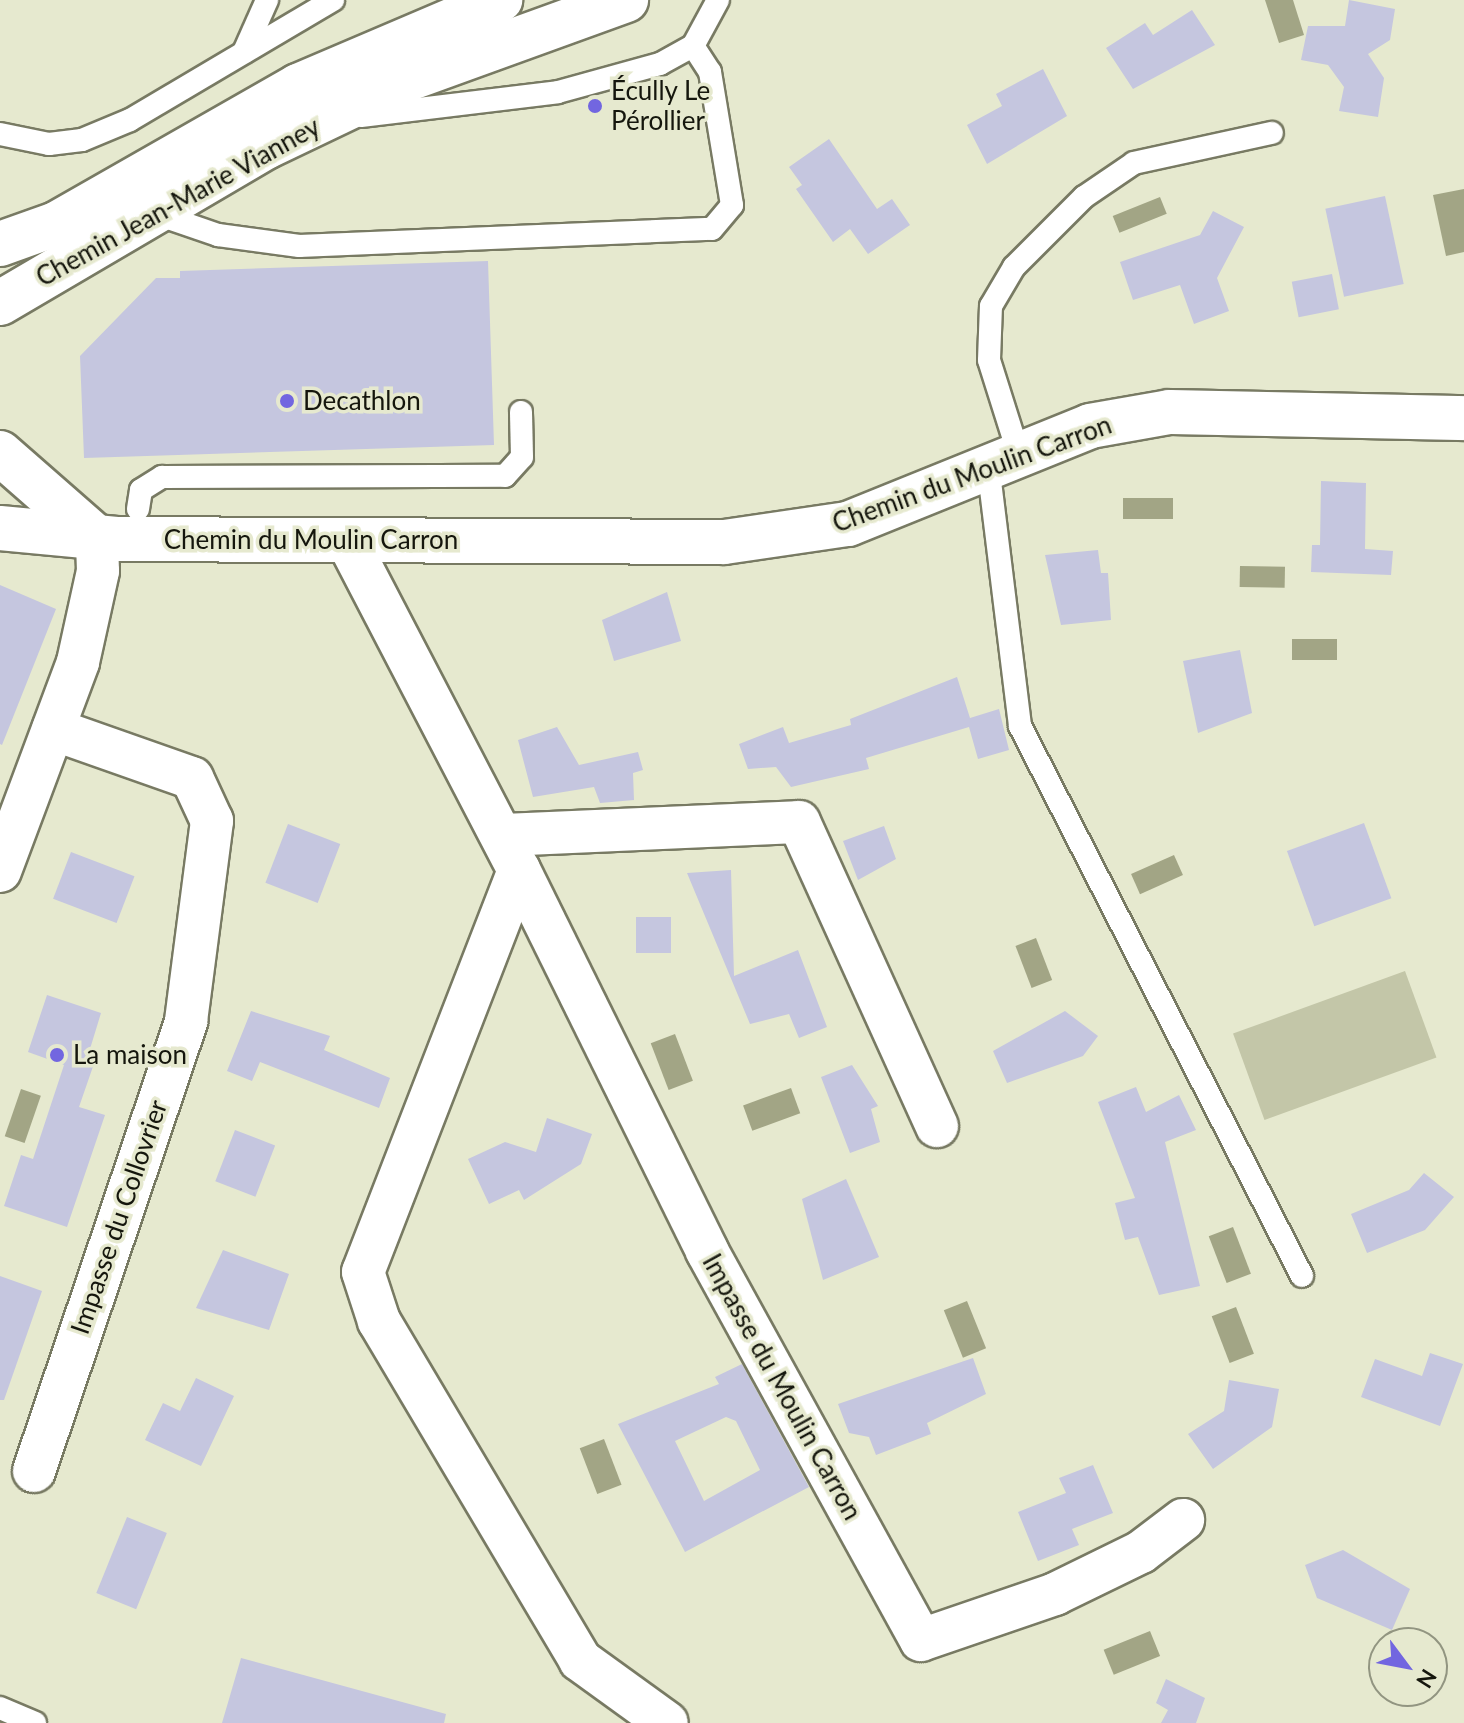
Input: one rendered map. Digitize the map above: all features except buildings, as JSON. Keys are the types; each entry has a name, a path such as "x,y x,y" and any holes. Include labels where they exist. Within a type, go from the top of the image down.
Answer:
{"street":[{"name":"Chemin Jean-Marie Vianney","path":"0,244 56,224 298,86 500,0"},
{"name":"Chemin Jean-Marie Vianney","path":"0,303 153,212 408,79 626,0"},
{"name":"Chemin du Moulin Carron","path":"0,528 97,538 724,542 848,524 1090,426 1169,412 1464,418"},
{"path":"0,453 97,538 98,571 78,662 0,871"},
{"name":"Impasse du Moulin Carron","path":"347,540 510,852 707,1251 921,1640 1055,1594 1141,1552 1183,1520"},
{"name":"Impasse du Collovrier","path":"34,1471 186,1021 212,821 192,778 53,729"},
{"path":"667,1723 580,1660 379,1321 363,1272 510,852 799,822 937,1126"}],"lane":[{"path":"243,53 267,0"},
{"path":"0,134 49,144 82,140 243,53 333,0"},
{"path":"321,122 558,92 660,64 693,46 718,0"},
{"path":"153,212 218,235 299,246 712,229 732,205 710,72 693,46"},
{"path":"1272,133 1134,163 1084,197 1014,267 991,306 989,360 1003,459 1020,726 1302,1276"},
{"path":"138,509 141,490 162,477 505,476 522,457 521,412"},
{"path":"0,1708 35,1723"}],"shaded area":[{"path":"1265,0 1293,0 1304,35 1279,43"},
{"path":"1464,189 1464,252 1446,256 1433,195"},
{"path":"1160,197 1167,214 1119,233 1113,216"},
{"path":"1123,498 1173,498 1173,519 1123,519"},
{"path":"1240,566 1285,567 1285,588 1240,587"},
{"path":"1292,639 1337,639 1337,660 1292,660"},
{"path":"1174,855 1183,875 1140,894 1131,874"},
{"path":"1036,938 1052,980 1032,988 1015,946"},
{"path":"1405,971 1436,1057 1265,1120 1233,1034"},
{"path":"675,1034 693,1081 669,1090 651,1043"},
{"path":"791,1088 800,1113 752,1131 743,1105"},
{"path":"21,1089 41,1096 25,1143 5,1136"},
{"path":"1233,1227 1251,1274 1227,1283 1209,1236"},
{"path":"967,1301 986,1348 963,1358 944,1310"},
{"path":"1236,1307 1254,1354 1230,1363 1212,1316"},
{"path":"604,1439 622,1485 597,1494 580,1448"},
{"path":"1150,1631 1160,1656 1114,1675 1104,1650"}],"place":[{"name":"Écully Le Pérollier","path":"595,106"},
{"name":"Decathlon","path":"287,401"},
{"name":"La maison","path":"57,1055"}]}
